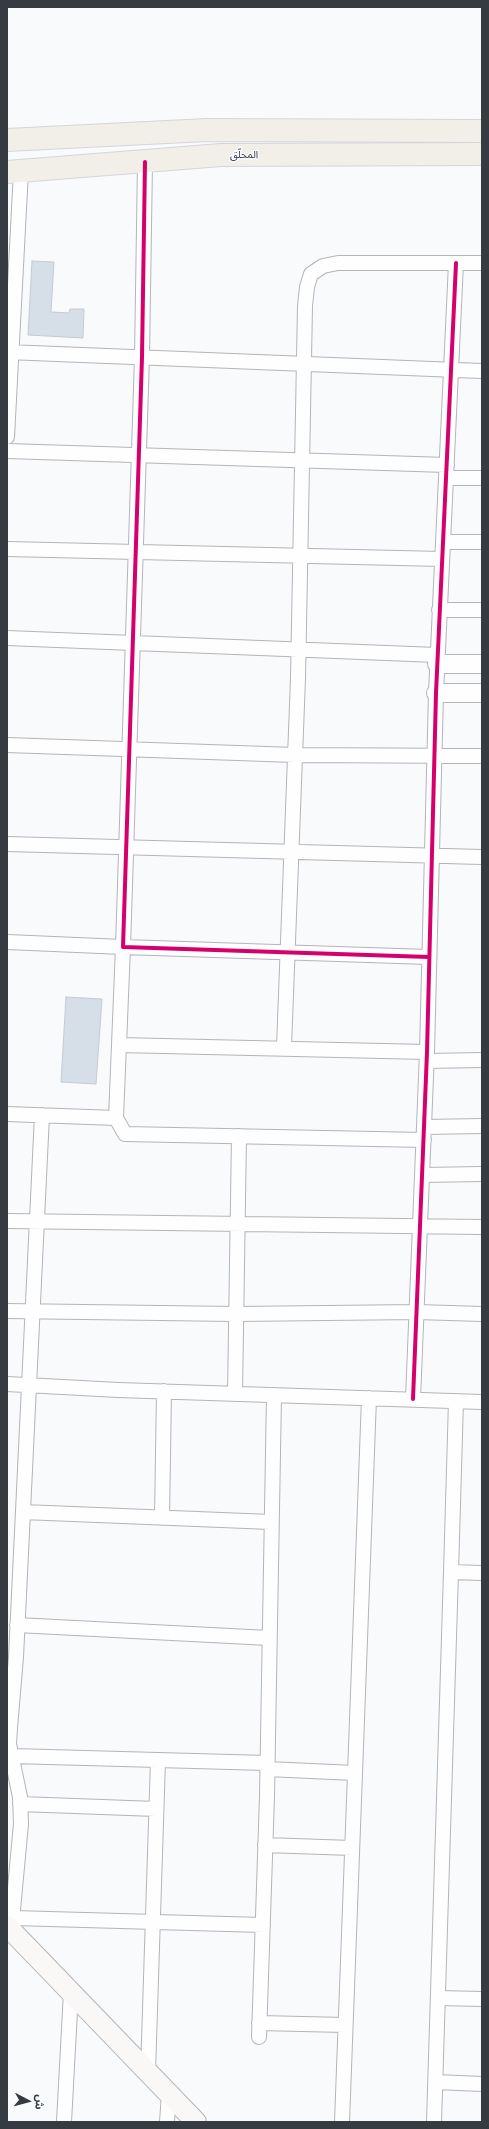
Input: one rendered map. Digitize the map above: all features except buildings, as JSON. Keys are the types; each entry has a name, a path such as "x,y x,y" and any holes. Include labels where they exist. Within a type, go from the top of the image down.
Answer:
{"highway":[{"path":"7,140 206,130 482,130"},
{"name":"المحلّق","path":"14,171 220,155 482,154"}],"main road":[{"path":"10,1925 71,1992 196,2122"}],"street":[{"path":"145,162 142,357 127,848 116,1118 125,1134 239,1136 424,1133 482,1126"},
{"path":"7,437 14,171"},
{"path":"284,1047 299,650 304,364 307,287 311,274 323,266 338,263 482,263"},
{"path":"413,1399 427,1056 433,757 456,263"},
{"path":"9,352 482,371"},
{"path":"7,451 302,461 446,471 482,478"},
{"path":"443,542 482,542"},
{"path":"7,549 442,559"},
{"path":"439,610 482,610"},
{"path":"7,638 299,650 482,664"},
{"path":"436,693 482,693"},
{"path":"7,744 295,755 433,757 482,756"},
{"path":"7,844 482,857"},
{"path":"7,942 429,957"},
{"path":"119,1045 284,1047 482,1060"},
{"path":"7,1114 116,1118"},
{"path":"42,1115 18,1625 10,1728 10,1744 20,1804 21,1824 10,1925 152,1922 263,1925"},
{"path":"235,1394 239,1136"},
{"path":"422,1175 482,1174"},
{"path":"7,1221 482,1227"},
{"path":"7,1311 236,1314 417,1312 482,1314"},
{"path":"7,1384 235,1394 482,1402"},
{"path":"162,1518 164,1391"},
{"path":"258,2038 263,1925 267,1766 274,1395"},
{"path":"342,2122 369,1398"},
{"path":"434,2122 452,1572 456,1401"},
{"path":"23,1512 271,1522"},
{"path":"452,1572 482,1573"},
{"path":"18,1625 269,1638"},
{"path":"12,1756 158,1760 355,1773"},
{"path":"148,2072 158,1760"},
{"path":"20,1804 156,1809"},
{"path":"265,1845 352,1848"},
{"path":"64,2122 71,1992"},
{"path":"438,1998 482,1999"},
{"path":"259,2023 345,2025"},
{"path":"436,2082 482,2084"},
{"path":"167,2122 169,2094"}],"cycle path":[{"path":"145,162 142,357 123,947 429,957"},
{"path":"413,1399 427,1052 436,693 456,263"}]}
